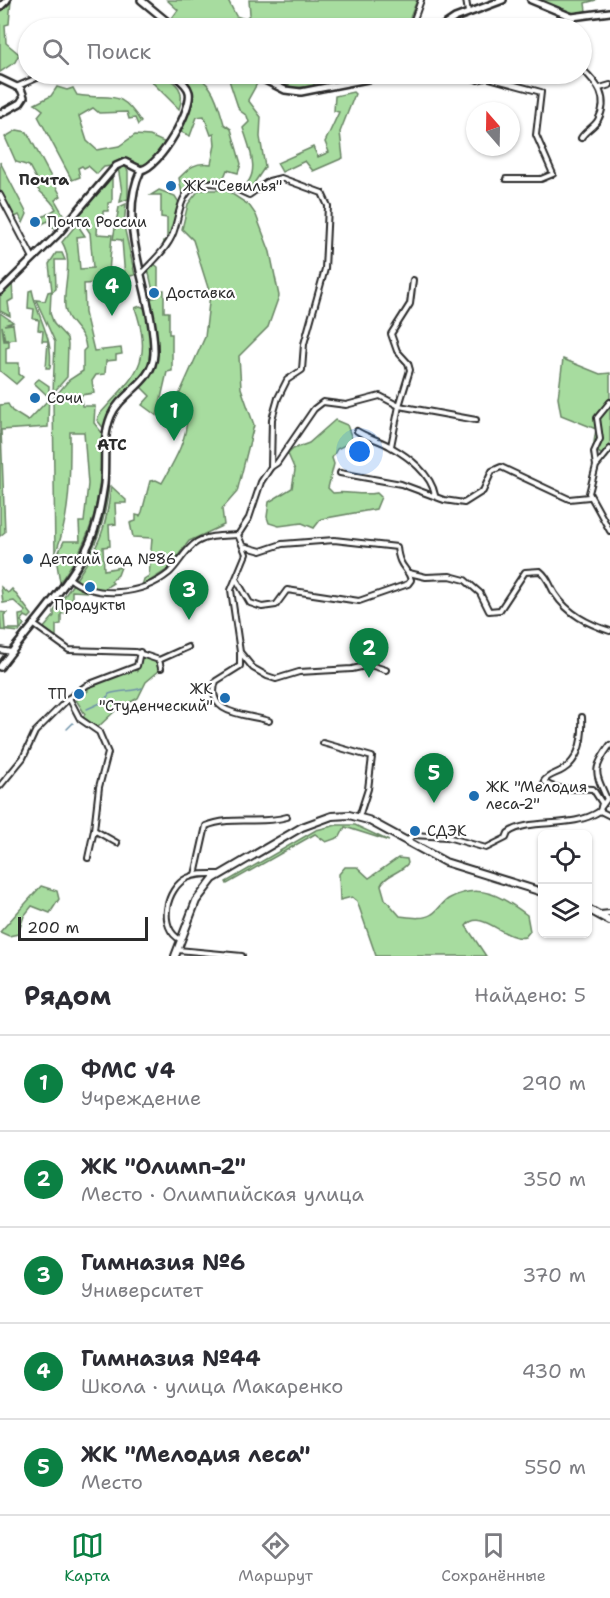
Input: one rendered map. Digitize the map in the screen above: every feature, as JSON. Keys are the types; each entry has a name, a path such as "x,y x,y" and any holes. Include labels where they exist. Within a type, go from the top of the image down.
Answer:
{"main road":[{"path":"176,953 200,894 220,874 314,821 332,816 359,817 445,862 538,890"},
{"path":"592,911 610,921"}],"street":[{"path":"0,7 7,0"},
{"path":"141,0 162,18"},
{"path":"415,18 421,0"},
{"path":"466,0 468,12"},
{"path":"458,18 503,0"},
{"path":"531,0 572,17 610,12"},
{"path":"0,79 23,91 24,99 0,114"},
{"path":"581,138 598,120 603,97 600,88 592,80"},
{"path":"16,87 23,84"},
{"path":"0,291 116,166 125,162 141,170 149,168 164,153 189,99 188,88 184,84"},
{"path":"273,84 289,92 344,84"},
{"path":"506,179 541,178 553,174 536,135 541,92 511,84"},
{"path":"600,88 610,85"},
{"path":"0,667 68,578 86,550 96,526 104,484 106,435 112,413 144,380 154,357 133,225 134,189 141,170"},
{"path":"142,273 172,237 183,200 189,191 200,184 214,182 228,185 249,195 269,181 281,178 322,193 328,206 325,269 304,344 302,370 287,380 273,412 271,467"},
{"path":"0,195 33,258"},
{"path":"391,447 410,366 397,351 392,339 392,330 410,304 413,280"},
{"path":"238,535 249,518 261,482 319,404 346,405 380,396 399,406 476,420"},
{"path":"610,402 597,418 600,436 594,452 596,466 589,496 610,531"},
{"path":"357,431 368,439 391,447 429,477 435,495"},
{"path":"596,466 610,449"},
{"path":"340,473 401,484 454,503 464,503 483,490 492,471 501,466 569,499 589,496"},
{"path":"68,578 83,588 101,591 131,590 149,584 169,573 195,543 213,537 238,535"},
{"path":"238,535 246,554 231,590 240,666 216,681 216,697 231,714 269,721"},
{"path":"242,546 261,551 282,544 326,540 397,548 401,567 410,573 426,577 450,576 465,580 480,593 487,609 495,612 500,610 525,572 540,571 548,577 554,593 579,618 610,631"},
{"path":"236,578 250,603 271,607 279,602 283,591 287,590 345,601 365,600 408,584 410,573"},
{"path":"32,623 69,650 140,652 159,660 188,647"},
{"path":"0,650 11,652"},
{"path":"0,786 22,760 35,732 69,698 94,681 137,666 140,652"},
{"path":"240,652 253,668 276,679 299,672 352,669 370,665 386,670"},
{"path":"159,660 161,668"},
{"path":"69,698 80,718 99,732 106,747 107,764 99,787 88,858"},
{"path":"582,717 583,740 580,747 565,769 549,776 544,782 561,787 592,789 601,808 610,816"},
{"path":"323,743 372,757 368,789 359,817"},
{"path":"406,842 413,835 438,835 486,848 506,838 508,833 517,828 576,821 601,808 607,799 595,770 596,764 610,745"},
{"path":"195,875 203,829 209,824 272,822 287,818"},
{"path":"94,830 117,843"},
{"path":"181,941 172,933 168,905 176,887 195,875 220,874"},
{"path":"600,914 610,913"},
{"path":"176,953 242,956"}],"green space":[{"path":"11,0 9,24 5,25 6,43 18,53 18,56 15,62 0,72 0,10"},
{"path":"167,0 228,0 236,16 242,18 172,18 178,10"},
{"path":"249,0 417,0 410,18 246,18 250,14"},
{"path":"538,0 596,0 585,3 586,11 574,13"},
{"path":"154,84 176,84 181,92 179,109"},
{"path":"183,84 207,84 212,90 224,124 231,129 241,164 238,173 227,170 222,182 199,182 182,194 179,178 193,166 211,164 215,145 214,134 211,135 204,116 197,117 190,136 177,130 191,96"},
{"path":"230,84 257,84 248,100 261,117 260,137 265,167 248,192 240,189 251,177 253,169 251,152 243,128 249,122 247,116 239,110"},
{"path":"284,84 314,84 315,86 292,88"},
{"path":"57,87 67,90 73,88 77,95 120,100 127,104 141,122 138,125 135,118 129,119 127,112 99,113 93,108 79,116 87,141 97,150 119,146 135,135 150,136 166,143 155,158 147,164 138,164 124,158 111,166 104,167 97,174 88,166 84,168 82,166 78,168 80,177 72,180 38,116 43,110 35,104 51,96"},
{"path":"353,92 355,94 340,132 343,158 313,171 305,161 282,172 277,163 313,147 318,157 329,152 325,142 339,112 334,111 335,96"},
{"path":"17,130 27,132 61,196 55,200 64,216 54,228 48,221 42,224 39,219 56,209 34,185 32,181 36,179 29,166 16,162 5,137"},
{"path":"0,162 27,214 23,223 19,215 15,217 0,190"},
{"path":"125,166 128,171 128,199 120,202 122,192 118,167"},
{"path":"112,174 112,202 108,203 108,211 103,211 103,215 98,217 97,234 112,235 109,272 99,279 98,283 84,284 85,313 94,351 121,348 122,354 116,355 116,360 106,361 105,374 96,375 92,381 94,393 81,395 82,406 95,406 94,423 103,434 98,495 90,529 73,563 60,582 56,558 64,541 80,541 79,522 84,522 88,484 84,432 70,432 67,509 55,554 53,399 69,380 83,371 83,351 86,348 82,336 66,313 67,257 62,242 77,224 85,236 77,237 80,269 93,268 90,233 77,213"},
{"path":"159,190 175,196 180,204 171,236 164,248 163,241 167,240 167,218 161,217 161,195 151,195"},
{"path":"199,190 226,190 249,205 256,215 270,252 279,296 268,327 239,356 241,388 254,425 237,492 222,509 224,525 189,541 167,570 142,586 144,579 149,576 152,538 133,537 130,523 136,521 136,515 140,516 142,512 150,481 156,480 162,483 182,443 187,417 170,415 205,337 210,294 193,240 182,229 188,204"},
{"path":"126,204 124,226 135,275 130,276 130,281 115,282 116,279 125,278 122,240 113,239 119,207"},
{"path":"56,253 62,253 65,260 55,260 56,289 51,293 50,313 54,324 67,338 68,345 67,377 53,393 55,342 36,300 45,301 48,292 52,291 49,264"},
{"path":"153,263 158,267 158,290 164,290 164,312 169,312 169,334 172,334 172,371 167,372 157,416 142,405 150,396 140,386 148,376 155,355 155,334 149,299 157,297 157,292 153,291 148,269"},
{"path":"12,282 13,299 8,302 10,316 0,311 0,294"},
{"path":"32,290 48,338 50,368 46,368 48,341 42,341 43,331 38,330 39,320 33,319 34,309 28,308 29,291"},
{"path":"140,306 147,309 151,338 148,368 109,412 105,430 97,420 99,415 131,379 141,357 143,343 135,308"},
{"path":"0,313 13,322 4,325 13,324 15,339 5,340 2,326 4,341 9,341 9,347 6,348 6,363 19,363 19,374 23,377 16,384 0,371"},
{"path":"563,359 600,374 610,373 610,454 607,458 593,449 596,429 561,415 558,398"},
{"path":"39,379 49,386 49,397 34,383"},
{"path":"49,399 48,427 1,430 5,532 0,536 0,405 8,404 12,411 28,421"},
{"path":"335,420 347,425 353,441 337,449 332,458 334,464 328,488 333,493 377,493 381,497 376,509 321,519 314,528 302,523 279,526 269,523 267,517 269,502 292,488 295,470 288,454 293,449 309,443"},
{"path":"105,485 109,486 105,513 98,535 74,579 72,576 95,533"},
{"path":"111,486 126,500 126,503 115,503 116,524 109,525 110,546 103,547 104,570 121,567 118,575 111,581 113,583 102,590 92,589 92,585 88,588 75,581 96,547 104,526"},
{"path":"73,584 88,592 72,591 72,602 66,603 67,613 61,614 61,624 56,625 56,636 50,636 43,629 54,616 54,611"},
{"path":"1,587 8,593 12,589 32,615 29,618 25,616 21,621 24,624 19,632 1,630 0,612 7,613 4,615 5,629 20,629 19,615 24,614 25,611 14,601 3,603"},
{"path":"140,652 159,660 160,670 146,682 138,698 116,710 97,728 83,717 85,714 76,700 88,691 87,685 134,666 137,671"},
{"path":"337,825 355,825 389,841 345,827 340,837 326,842 315,834 227,884 226,882 316,830"},
{"path":"398,858 407,859 408,863 386,878 381,885 385,899 400,916 416,918 428,916 450,898 461,893 481,892 500,897 527,915 530,931 525,937 517,937 486,922 472,921 466,926 486,956 376,956 357,901 352,897 340,900 339,874 345,867 357,867 369,878"},
{"path":"41,886 57,891 59,899 50,913 32,906 24,916 18,934 9,936 0,932"}],"waterway":[{"path":"270,435 272,409"},
{"path":"87,709 105,701 109,694 142,688"},
{"path":"67,729 73,723"}],"place":[{"name":"ЖК \"Севилья\"","path":"171,186"},
{"name":"Почта России","path":"35,222"},
{"name":"Доставка","path":"154,293"},
{"name":"Гимназия №44","path":"112,316"},
{"name":"Сочи","path":"35,398"},
{"name":"ФМС √4","path":"174,441"},
{"name":"Детский сад №86","path":"28,559"},
{"name":"Продукты","path":"90,587"},
{"name":"Гимназия №6","path":"189,620"},
{"name":"ЖК \"Олимп-2\"","path":"369,678"},
{"name":"ТП","path":"79,694"},
{"name":"ЖК \"Студенческий\"","path":"225,698"},
{"name":"ЖК \"Мелодия леса-2\"","path":"474,796"},
{"name":"ЖК \"Мелодия леса\"","path":"434,803"},
{"name":"СДЭК","path":"415,831"}],"district":[{"name":"Почта","path":"44,179"},
{"name":"АТС","path":"112,444"}]}
